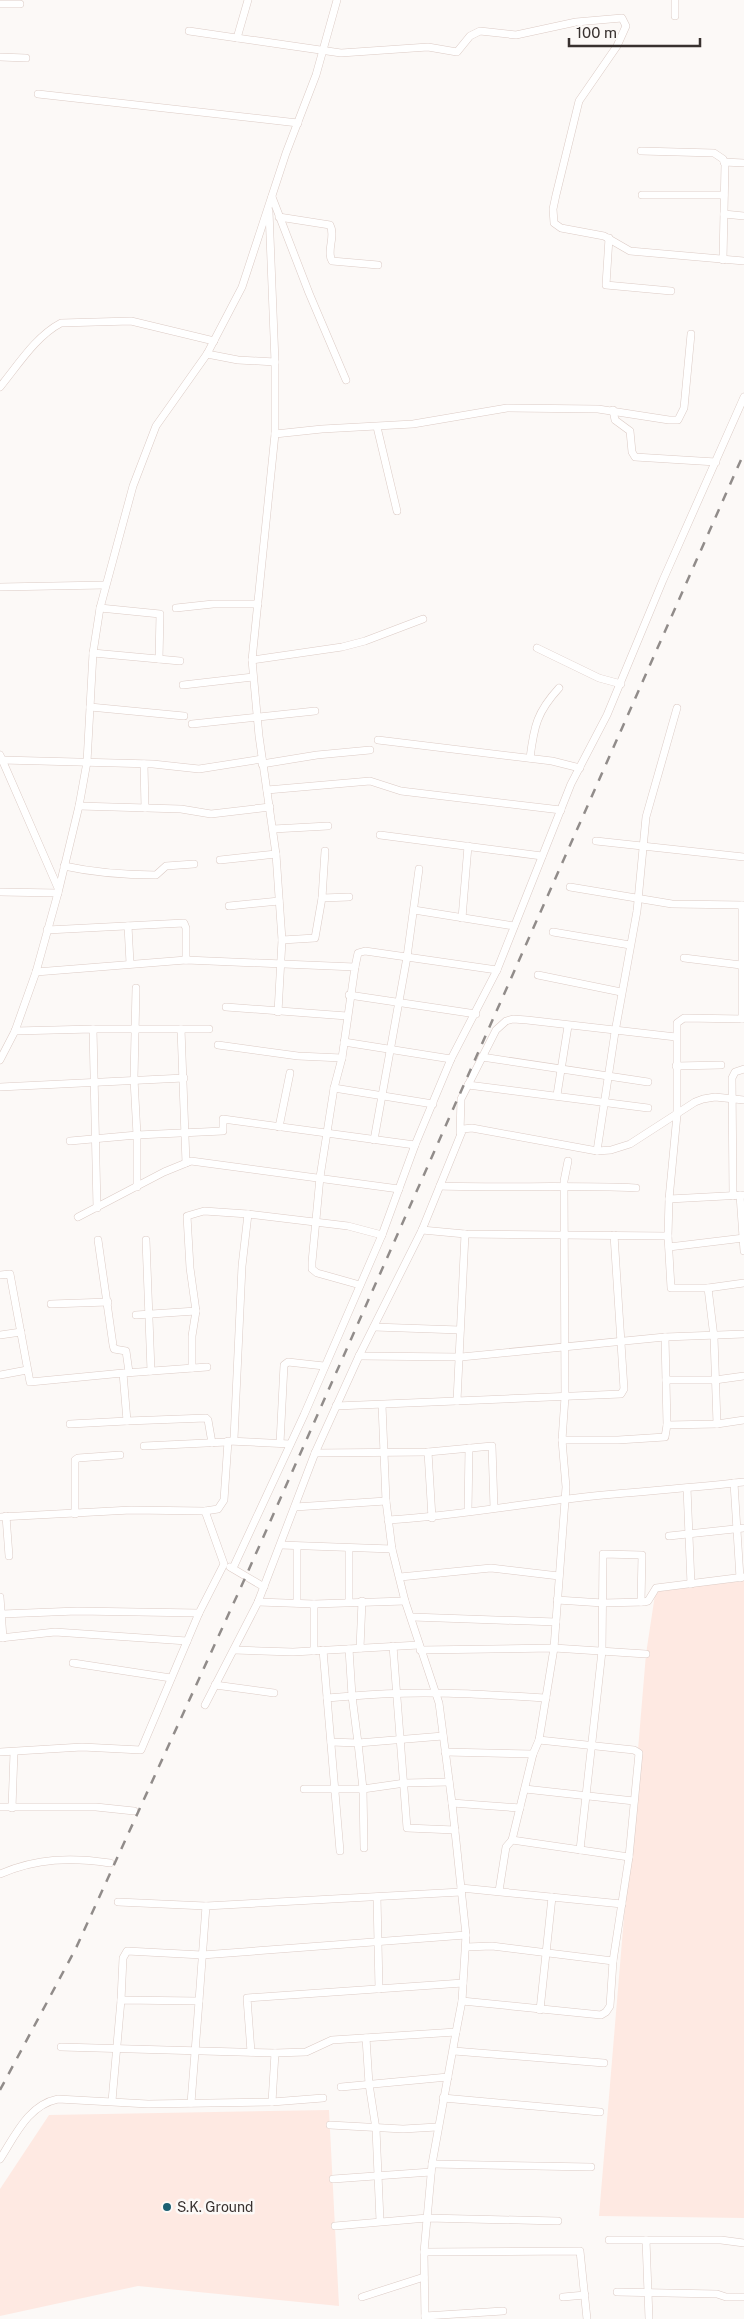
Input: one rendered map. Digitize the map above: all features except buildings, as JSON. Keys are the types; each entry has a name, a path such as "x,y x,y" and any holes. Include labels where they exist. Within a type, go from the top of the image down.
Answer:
{"street":[{"path":"237,38 248,0"},
{"path":"0,1060 2,1050 15,1031 36,972 79,806 87,762 93,653 100,608 133,486 146,447 168,407 207,354 242,287 323,50 337,0"},
{"path":"675,0 675,16"},
{"path":"0,4 20,4"},
{"path":"189,31 323,50 363,52 428,47 458,52 470,36 480,31 516,35 576,22 622,18 626,26 617,46 579,101 553,209 554,223 557,226 609,238 636,252 744,261"},
{"path":"0,58 26,58"},
{"path":"38,94 298,123"},
{"path":"640,151 714,153 724,162 744,164"},
{"path":"723,260 724,162"},
{"path":"642,194 724,194"},
{"path":"272,196 346,380"},
{"path":"269,207 275,362 275,434 252,660 262,762 273,829 280,900 282,940 278,1012"},
{"path":"724,214 744,216"},
{"path":"279,217 330,225 332,231 330,257 332,261 378,265"},
{"path":"609,238 606,285 671,291"},
{"path":"0,386 35,345 52,328 61,323 131,321 214,341"},
{"path":"275,434 330,428 413,424 507,408 613,410 678,420 684,408 691,334"},
{"path":"207,354 238,360 275,362"},
{"path":"233,1568 382,1235 415,1146 451,1059 476,1014 497,970 560,810 608,715 663,580 744,397"},
{"path":"613,410 615,420 630,431 632,452 635,457 716,462"},
{"path":"377,427 397,511"},
{"path":"0,587 105,585"},
{"path":"176,608 213,604 258,604"},
{"path":"100,608 160,614 159,659"},
{"path":"252,660 342,647 365,641 423,619"},
{"path":"537,648 600,678 621,684"},
{"path":"93,653 180,661"},
{"path":"183,685 253,677"},
{"path":"530,758 538,716 560,688"},
{"path":"90,707 184,716"},
{"path":"597,1151 621,992 638,899 642,846 650,799 677,708"},
{"path":"192,724 315,711"},
{"path":"378,740 552,760 580,768"},
{"path":"58,891 1,758 144,764 199,769 370,750"},
{"path":"144,764 145,808"},
{"path":"267,790 370,781 401,791 560,810"},
{"path":"79,806 182,809 211,814 270,807"},
{"path":"273,829 328,826"},
{"path":"380,835 542,856"},
{"path":"596,841 744,857"},
{"path":"462,918 468,846"},
{"path":"282,940 315,938 317,936 325,851"},
{"path":"220,860 276,854"},
{"path":"64,866 95,873 156,875 166,866 194,864"},
{"path":"374,1140 407,957 419,869"},
{"path":"570,887 672,904 743,906 741,964 743,1019 684,1018 677,1023 677,1115 668,1199 668,1236 671,1288 708,1288 744,1283"},
{"path":"0,892 58,891"},
{"path":"322,898 349,897"},
{"path":"229,906 280,900"},
{"path":"414,910 514,926"},
{"path":"47,930 184,923 186,928 186,960"},
{"path":"128,926 130,963"},
{"path":"553,932 630,945"},
{"path":"360,1285 318,1273 312,1269 314,1222 320,1177 334,1088 342,1058 349,995 355,967 361,951 497,970"},
{"path":"684,958 741,964"},
{"path":"36,972 186,960 355,967"},
{"path":"538,975 621,992"},
{"path":"136,988 134,1082 137,1187"},
{"path":"349,995 476,1014"},
{"path":"226,1007 347,1016"},
{"path":"205,1706 258,1602 315,1453 336,1406 422,1230 460,1133 461,1099 496,1030 506,1021 519,1019 615,1032 676,1037"},
{"path":"557,1095 568,1026"},
{"path":"93,1029 96,1081 97,1208"},
{"path":"181,1029 186,1163"},
{"path":"15,1031 210,1029"},
{"path":"344,1042 451,1059"},
{"path":"218,1046 298,1056 342,1058"},
{"path":"482,1057 648,1082"},
{"path":"676,1066 721,1066"},
{"path":"744,1069 735,1072 732,1098 744,1251"},
{"path":"279,1127 290,1073"},
{"path":"0,1087 47,1086 96,1081 134,1082 184,1078"},
{"path":"468,1084 648,1108"},
{"path":"334,1088 433,1104"},
{"path":"460,1133 467,1127 597,1151 611,1150 630,1144 703,1099 732,1098 744,1100"},
{"path":"70,1141 223,1131 223,1120 415,1146"},
{"path":"78,1217 190,1161 399,1189"},
{"path":"499,1891 506,1847 512,1840 533,1754 539,1740 554,1648 566,1487 562,1440 566,1397 564,1349 564,1185 568,1161"},
{"path":"440,1186 564,1185 636,1188"},
{"path":"668,1199 739,1195"},
{"path":"192,1368 192,1336 196,1311 190,1268 187,1216 204,1210 248,1214 348,1226 382,1235"},
{"path":"9,1556 3,1516 131,1510 204,1511 218,1509 224,1500 231,1441 241,1275 248,1214"},
{"path":"422,1230 465,1234 668,1236"},
{"path":"458,1401 465,1234"},
{"path":"336,1406 623,1393 614,1235"},
{"path":"669,1247 744,1238"},
{"path":"98,1240 113,1346 114,1349 126,1351 127,1421"},
{"path":"146,1240 151,1371"},
{"path":"0,1275 10,1274 30,1382 207,1367"},
{"path":"708,1288 714,1337 717,1424"},
{"path":"51,1304 108,1302"},
{"path":"136,1315 196,1311"},
{"path":"374,1327 460,1330"},
{"path":"0,1335 20,1332"},
{"path":"359,1356 461,1357 564,1349 665,1337 714,1337 744,1334"},
{"path":"562,1440 618,1440 666,1437 665,1337"},
{"path":"280,1443 284,1364 288,1362 324,1366"},
{"path":"0,1375 27,1370"},
{"path":"666,1380 715,1380 744,1376"},
{"path":"382,1404 386,1501 392,1549 419,1648 435,1692 452,1803 466,1935 462,2001 454,2051 443,2098 432,2168 424,2252 425,2318 503,2311"},
{"path":"70,1424 206,1418 212,1443"},
{"path":"667,1425 717,1424 744,1420"},
{"path":"144,1446 231,1441 290,1444"},
{"path":"315,1453 428,1452 492,1446 494,1508"},
{"path":"468,1511 469,1448"},
{"path":"428,1452 432,1518"},
{"path":"75,1514 75,1460 78,1458 120,1455"},
{"path":"388,1520 432,1518 468,1511 615,1494 744,1482"},
{"path":"557,1600 603,1603 641,1602 648,1601 656,1588 742,1577 740,1528 734,1483"},
{"path":"687,1488 691,1584"},
{"path":"295,1507 386,1501"},
{"path":"204,1511 224,1564 264,1587"},
{"path":"669,1536 740,1528"},
{"path":"281,1545 349,1549 392,1549"},
{"path":"297,1546 297,1603"},
{"path":"349,1549 349,1601"},
{"path":"580,1850 602,1651 602,1554 642,1555 641,1602"},
{"path":"0,1752 82,1747 141,1750 199,1613 224,1564"},
{"path":"400,1577 491,1568 559,1576"},
{"path":"0,1597 2,1638 55,1632 187,1641"},
{"path":"258,1602 314,1604 405,1600"},
{"path":"360,1648 362,1601"},
{"path":"314,1604 314,1651"},
{"path":"2,1614 77,1611 199,1613"},
{"path":"412,1617 556,1622"},
{"path":"234,1650 314,1651 393,1646 419,1648 554,1648 646,1654"},
{"path":"393,1646 408,1828 455,1830"},
{"path":"349,1649 352,1696 363,1789 364,1848"},
{"path":"323,1650 340,1850"},
{"path":"73,1663 171,1678"},
{"path":"216,1685 274,1693"},
{"path":"327,1698 396,1692 435,1692 546,1698"},
{"path":"331,1742 358,1743 443,1736"},
{"path":"462,2001 540,2010 601,2014 606,2012 610,2006 613,1961 630,1857 639,1752 539,1740"},
{"path":"12,1808 14,1752"},
{"path":"445,1752 533,1754"},
{"path":"304,1790 363,1789 404,1783 448,1782"},
{"path":"525,1789 634,1800"},
{"path":"452,1803 520,1808"},
{"path":"0,1807 96,1807 134,1811"},
{"path":"512,1840 630,1857"},
{"path":"0,1874 61,1858 110,1863"},
{"path":"118,1902 206,1906 377,1897 461,1890 499,1891 622,1904"},
{"path":"377,1897 380,1989"},
{"path":"540,2010 552,1897"},
{"path":"191,2103 206,1906"},
{"path":"112,2101 123,1958 127,1950 202,1954 466,1935"},
{"path":"466,1947 492,1946 613,1961"},
{"path":"251,2052 247,1998 463,1983"},
{"path":"121,2000 199,2001"},
{"path":"61,2047 116,2050 306,2052 332,2040 456,2032"},
{"path":"366,2038 368,2084 376,2129 380,2221"},
{"path":"454,2051 604,2063"},
{"path":"272,2102 275,2053"},
{"path":"341,2087 448,2077"},
{"path":"0,2159 32,2112 48,2101 58,2099 148,2104 272,2102 323,2098"},
{"path":"443,2098 600,2112"},
{"path":"330,2125 376,2129 438,2127"},
{"path":"333,2179 432,2168 591,2167"},
{"path":"334,2226 427,2218 558,2221"},
{"path":"609,2240 721,2240 744,2243"},
{"path":"646,2240 650,2292 649,2319"},
{"path":"424,2252 580,2251 587,2319"},
{"path":"362,2297 424,2277"},
{"path":"617,2292 716,2294 726,2297 744,2298"},
{"path":"562,2297 585,2296"}],"shaded area":[{"path":"744,1581 744,2218 599,2216 646,1654 656,1588"},
{"name":"S.K. Ground","path":"329,2110 339,2306 138,2286 0,2316 0,2189 49,2115"}],"railway":[{"path":"0,2090 76,1948 246,1576 744,453"}],"place":[{"name":"S.K. Ground","path":"167,2207"}]}
